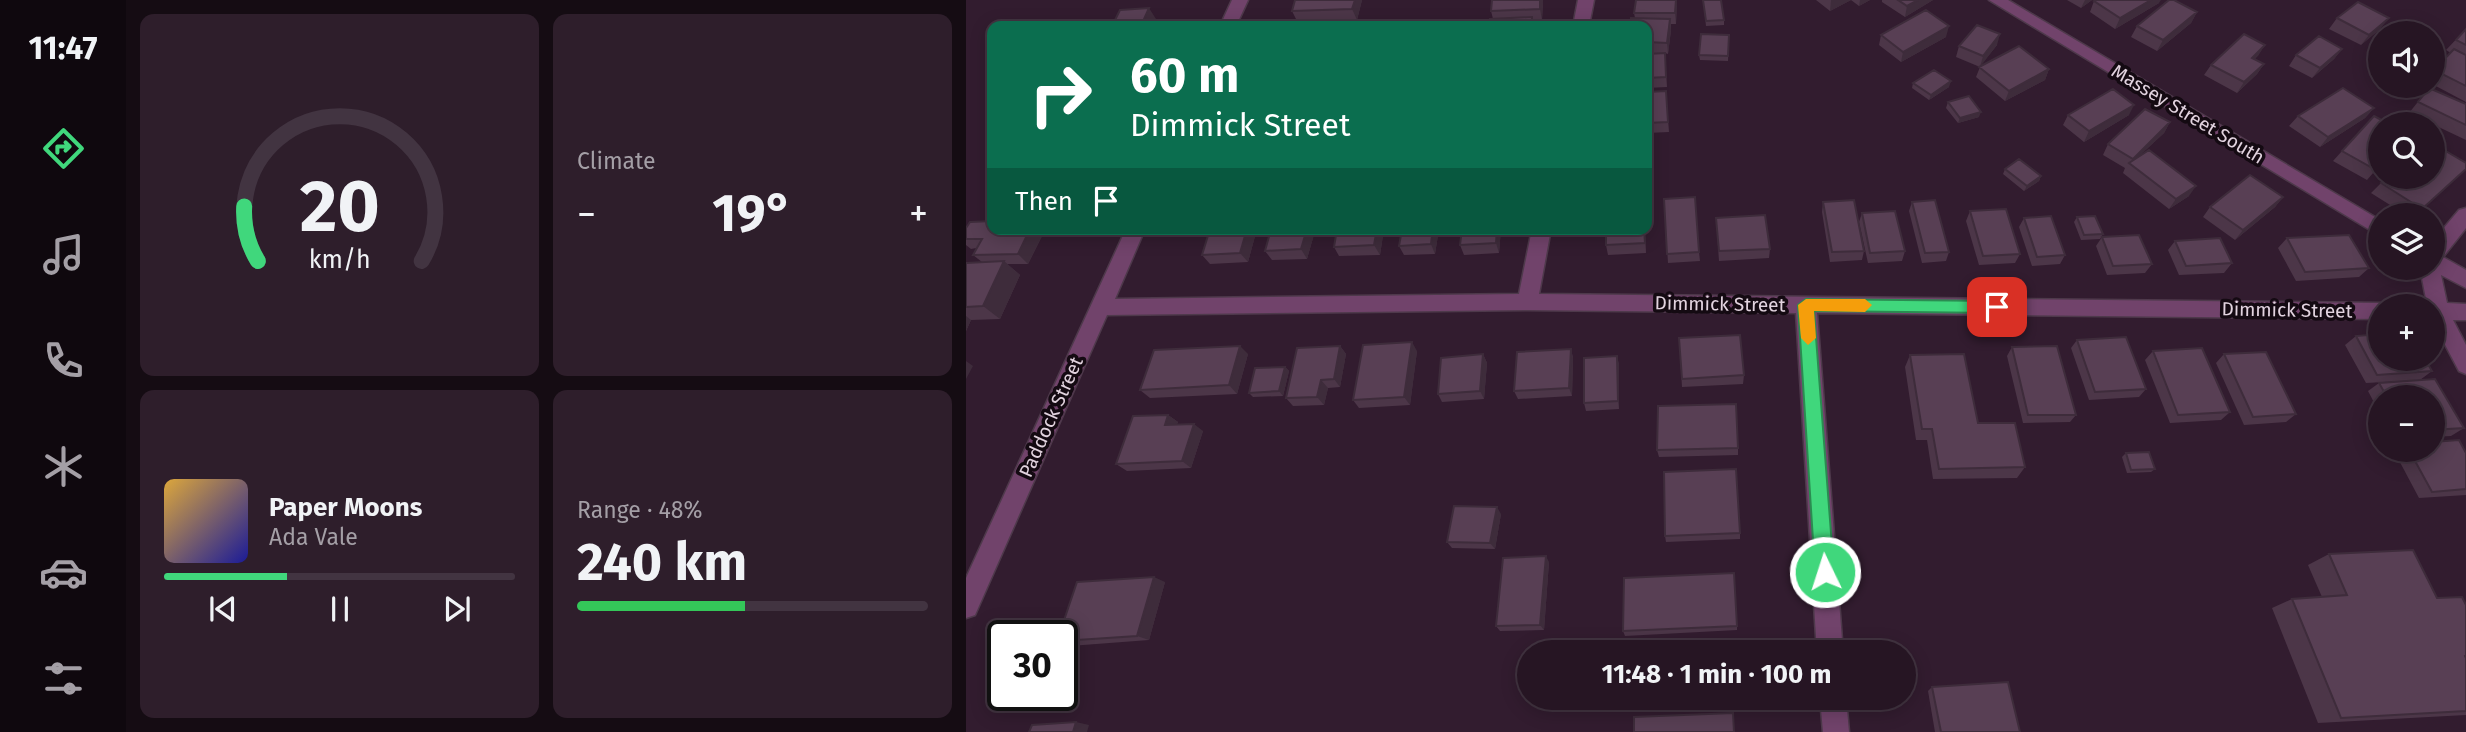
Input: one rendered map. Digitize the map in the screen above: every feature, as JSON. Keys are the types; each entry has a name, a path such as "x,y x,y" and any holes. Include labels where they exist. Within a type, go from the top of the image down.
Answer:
{"street":[{"path":"1230,21 1240,0"},
{"path":"1582,21 1586,0"},
{"name":"Massey Street South","path":"1997,0 2368,222"},
{"path":"2445,242 2466,215"},
{"name":"Paddock Street","path":"966,606 1133,235"},
{"path":"1527,302 1541,235"},
{"path":"2445,266 2466,280"},
{"name":"Dimmick Street","path":"1101,307 1527,302 2368,311"},
{"path":"1806,305 1829,640"},
{"path":"2445,311 2466,312"},
{"path":"2445,328 2466,365"},
{"path":"1834,710 1836,732"}],"building":[{"path":"1295,0 1355,0 1352,9 1292,11"},
{"path":"1492,0 1540,0 1540,9 1491,11"},
{"path":"1636,0 1676,0 1675,13 1634,13"},
{"path":"1703,0 1721,0 1724,20 1706,21"},
{"path":"1898,0 1918,0 1907,6"},
{"path":"2151,0 2120,18 2094,1"},
{"path":"2169,0 2197,12 2163,40 2137,26"},
{"path":"2358,2 2389,18 2385,21 2368,21 2368,34 2337,18"},
{"path":"1149,8 1143,21 1114,21 1120,10"},
{"path":"1926,10 1949,26 1903,52 1881,35"},
{"path":"1532,17 1532,21 1490,21"},
{"path":"1631,18 1670,19 1667,43 1652,42 1652,21 1631,21"},
{"path":"1977,25 2000,34 1983,56 1959,46"},
{"path":"2466,29 2466,45 2456,40"},
{"path":"1701,34 1729,35 1728,56 1699,55"},
{"path":"2244,34 2265,45 2252,58 2264,64 2244,82 2211,65"},
{"path":"2319,36 2342,49 2320,68 2296,55"},
{"path":"2019,46 2049,69 2009,91 1979,67"},
{"path":"2454,49 2466,55 2466,86 2445,76 2445,58"},
{"path":"1665,53 1666,77 1652,78 1652,54"},
{"path":"1934,70 1951,81 1931,95 1913,83"},
{"path":"2343,88 2374,108 2328,137 2298,116"},
{"path":"2113,89 2134,105 2089,131 2068,115"},
{"path":"1666,91 1668,122 1652,123 1652,92"},
{"path":"2445,95 2466,104 2466,125 2445,115 2445,112 2439,112 2418,102 2421,98 2445,98"},
{"path":"1969,96 1981,112 1960,118 1948,102"},
{"path":"2145,109 2170,122 2133,159 2108,144"},
{"path":"2368,123 2368,166 2342,151"},
{"path":"2149,150 2196,186 2176,199 2129,163"},
{"path":"2445,151 2466,163 2466,169 2445,188"},
{"path":"2019,159 2041,176 2027,186 2005,169"},
{"path":"2250,175 2283,197 2243,230 2210,207"},
{"path":"2390,189 2444,189 2429,203 2413,203"},
{"path":"1695,197 1699,252 1667,254 1664,199"},
{"path":"1854,200 1864,251 1832,252 1823,202"},
{"path":"1935,200 1949,252 1925,253 1912,202"},
{"path":"2006,209 2020,254 1983,256 1970,211"},
{"path":"1895,211 1905,251 1870,253 1862,213"},
{"path":"1765,215 1770,249 1719,251 1716,218"},
{"path":"2051,216 2065,255 2037,257 2024,218"},
{"path":"2095,216 2103,234 2084,235 2077,217"},
{"path":"987,221 987,235 1027,235 1018,254 973,255 982,239 966,239 966,228 970,222"},
{"path":"1208,235 1245,235 1240,253 1202,255"},
{"path":"1269,235 1305,235 1301,249 1265,251"},
{"path":"1336,235 1376,235 1374,245 1334,247"},
{"path":"1401,235 1432,235 1431,244 1399,246"},
{"path":"1461,235 1497,235 1496,243 1460,245"},
{"path":"1606,235 1644,235 1645,243 1606,245"},
{"path":"2139,235 2152,264 2113,266 2102,237"},
{"path":"2349,235 2368,268 2305,272 2287,238"},
{"path":"2220,238 2232,263 2186,266 2175,241"},
{"path":"1004,261 983,306 966,307 966,263"},
{"path":"1740,335 1744,375 1682,379 1679,338"},
{"path":"2368,335 2368,358 2356,336"},
{"path":"2126,337 2146,389 2095,392 2077,340"},
{"path":"1412,342 1404,397 1353,400 1363,345"},
{"path":"1240,346 1229,385 1140,390 1154,350"},
{"path":"1340,346 1334,379 1321,380 1317,397 1286,398 1297,348"},
{"path":"2057,346 2076,415 2028,415 2012,347"},
{"path":"2202,348 2230,412 2178,415 2153,351"},
{"path":"1571,349 1569,388 1514,391 1517,352"},
{"path":"2266,352 2296,414 2253,417 2224,354"},
{"path":"1483,354 1480,391 1438,394 1441,358"},
{"path":"1964,354 1978,423 2015,423 2025,467 1939,469 1932,429 1922,429 1910,355"},
{"path":"1617,356 1618,401 1584,403 1584,358"},
{"path":"1285,367 1279,391 1249,393 1255,368"},
{"path":"2375,371 2432,371 2377,375"},
{"path":"2435,379 2439,385 2380,385 2379,383"},
{"path":"2445,396 2464,428 2445,429"},
{"path":"1736,404 1738,448 1657,450 1658,406"},
{"path":"1168,415 1165,425 1194,424 1182,461 1116,464 1133,416"},
{"path":"2459,440 2466,453 2466,489 2432,492 2416,462 2445,462 2445,441"},
{"path":"2149,452 2155,469 2131,470 2126,453"},
{"path":"1736,469 1740,533 1665,536 1664,472"},
{"path":"1454,506 1497,507 1490,543 1447,542"},
{"path":"2413,550 2437,598 2462,597 2466,605 2466,711 2341,718 2292,599 2347,595 2329,554"},
{"path":"1546,556 1540,625 1496,626 1503,558"},
{"path":"1734,573 1737,626 1623,631 1624,578"},
{"path":"1154,577 1137,636 1078,640 1078,620 1064,620 1077,582"},
{"path":"2008,682 2020,732 1941,732 1932,687"},
{"path":"1733,713 1734,732 1634,732 1634,717"},
{"path":"1076,722 1073,732 1029,732 1032,725"}],"slow traffic":[{"path":"1808,338 1806,305 1865,305"}],"route":[{"path":"1825,572 1806,305 1997,307"}]}
